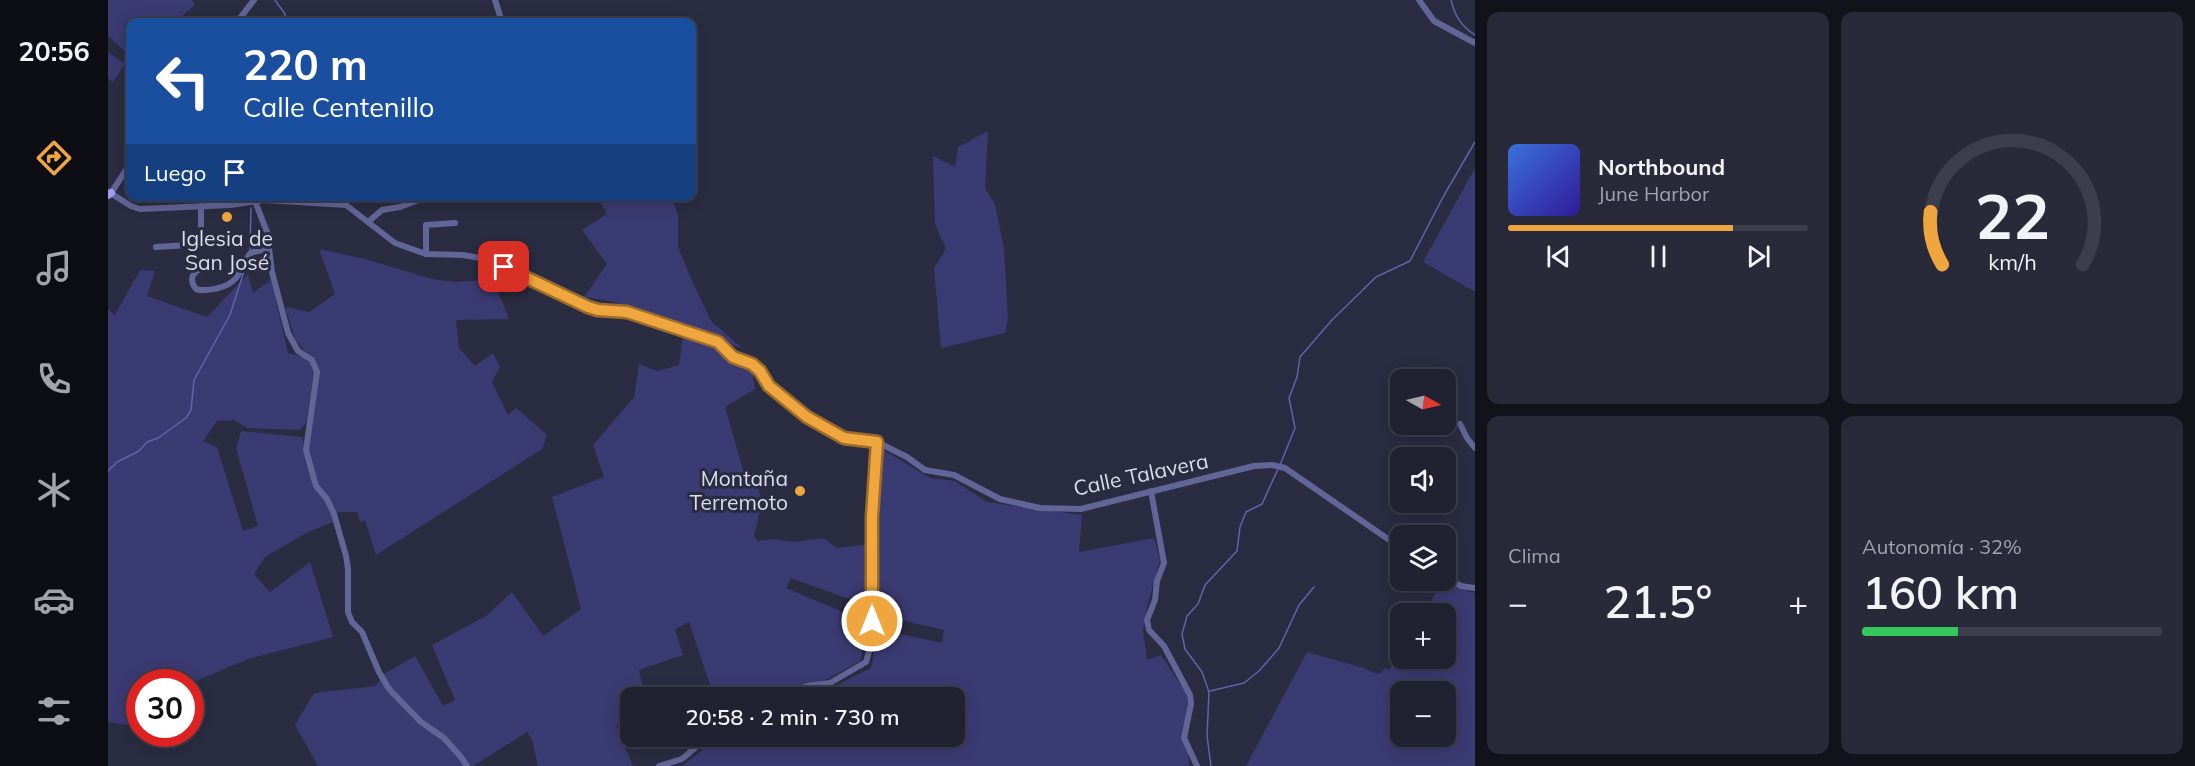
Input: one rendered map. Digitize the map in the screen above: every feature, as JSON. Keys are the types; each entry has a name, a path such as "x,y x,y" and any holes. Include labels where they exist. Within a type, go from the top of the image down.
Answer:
{"street":[{"path":"240,18 254,0"},
{"path":"495,0 501,18"},
{"path":"1419,0 1434,21 1475,44"},
{"path":"109,193 126,170"},
{"name":"Calle Talavera","path":"109,193 130,206 140,209 230,205 255,201 346,205 395,243 426,254 463,255 492,260 516,274 588,307 627,312 718,342 733,357 752,364 760,371 769,386 807,417 844,438 877,442 907,457 925,470 954,476 1000,499 1040,508 1081,509 1254,466 1279,466 1286,468 1390,540"},
{"path":"255,201 267,232 272,272 288,333 298,351 312,360 317,372 306,450 316,486 334,514 346,556 348,612 352,622 362,632 389,689 422,722 444,738 467,766"},
{"path":"368,222 382,210 416,201"},
{"path":"201,206 201,244"},
{"path":"426,254 426,225 455,223"},
{"path":"205,268 197,270 191,278 196,289 206,291 231,282 249,256 265,249 267,232"},
{"path":"156,247 221,243"},
{"path":"1460,424 1475,448"},
{"path":"805,687 830,683 866,662 872,641 872,517 877,442"},
{"path":"1151,491 1164,563 1157,581 1155,600 1147,620 1149,630 1164,646 1190,695 1191,704 1184,738 1197,766"},
{"path":"1456,583 1475,588"},
{"path":"659,766 682,759 696,747"}],"shaded area":[{"path":"108,0 192,0 195,5 180,18 126,18 126,52 108,36"},
{"path":"108,52 125,64 113,82 108,78"},
{"path":"988,131 985,188 995,204 1004,249 1008,319 1005,333 941,348 934,268 946,249 935,224 933,156 955,167 958,147"},
{"path":"1475,168 1475,292 1423,262"},
{"path":"599,201 673,201 678,216 678,247 692,281 711,321 743,349 645,311 584,297 607,264 582,230 607,214"},
{"path":"319,249 365,259 432,279 454,282 493,280 509,319 456,320 459,348 475,366 493,353 500,367 492,382 508,415 516,408 547,435 542,449 376,555 365,520 360,522 357,512 338,512 333,522 306,533 265,557 254,574 270,592 310,562 333,637 248,659 204,678 204,669 126,669 126,725 108,722 108,309 115,315 140,270 155,271 147,296 207,317 248,274 253,293 271,280 288,353 311,359 295,339 285,307 309,312 335,294","holes":["314,373 305,448 302,437 241,431 236,448 258,526 243,531 217,447 203,441 217,421 234,420 247,428 300,430 306,423"]},
{"path":"683,336 713,343 731,359 752,369 755,389 725,407 744,473 756,476 760,506 754,536 758,541 774,539 794,542 823,538 837,548 870,544 868,606 791,578 786,588 869,623 860,661 809,687 711,687 689,622 675,629 683,655 639,670 643,687 620,687 620,723 616,725 620,735 620,747 625,747 633,766 538,766 532,740 527,732 473,766 318,766 295,725 314,693 376,686 384,674 415,656 443,706 455,700 432,645 486,616 512,592 543,636 581,609 552,497 604,477 593,445 634,397 639,364 657,371 679,365"},
{"path":"880,448 930,478 955,481 987,502 1082,515 1079,552 1154,538 1160,560 1143,630 1147,660 1161,655 1187,694 1189,766 682,766 706,747 965,747 965,687 833,687 871,668 879,629 942,643 944,630 879,615"},
{"path":"1456,587 1475,593 1475,766 1246,766 1307,652 1377,674 1385,668 1389,670 1456,669 1456,603 1430,603 1436,591 1456,591"}],"waterway":[{"path":"275,0 285,14 284,18"},
{"path":"1451,0 1459,20 1475,35"},
{"path":"1280,465 1295,428 1289,398 1297,377 1300,357 1332,320 1376,277 1410,261 1475,142"},
{"path":"250,251 251,208"},
{"path":"108,471 117,462 139,451 147,442 158,438 186,418 191,410 194,380 230,315 246,265"},
{"path":"1211,766 1207,736 1209,692 1202,672 1185,649 1182,634 1187,616 1198,604 1205,585 1237,551 1240,527 1246,512 1262,504 1278,469"},
{"path":"1210,691 1244,683 1259,671 1279,648 1299,605 1314,587"}],"place":[{"name":"Iglesia de San José","path":"227,217"},
{"name":"Montaña Terremoto","path":"800,491"}],"route":[{"path":"504,267 588,307 627,312 718,342 733,357 752,364 760,371 769,386 807,417 844,438 877,442 872,517 872,621"}]}
